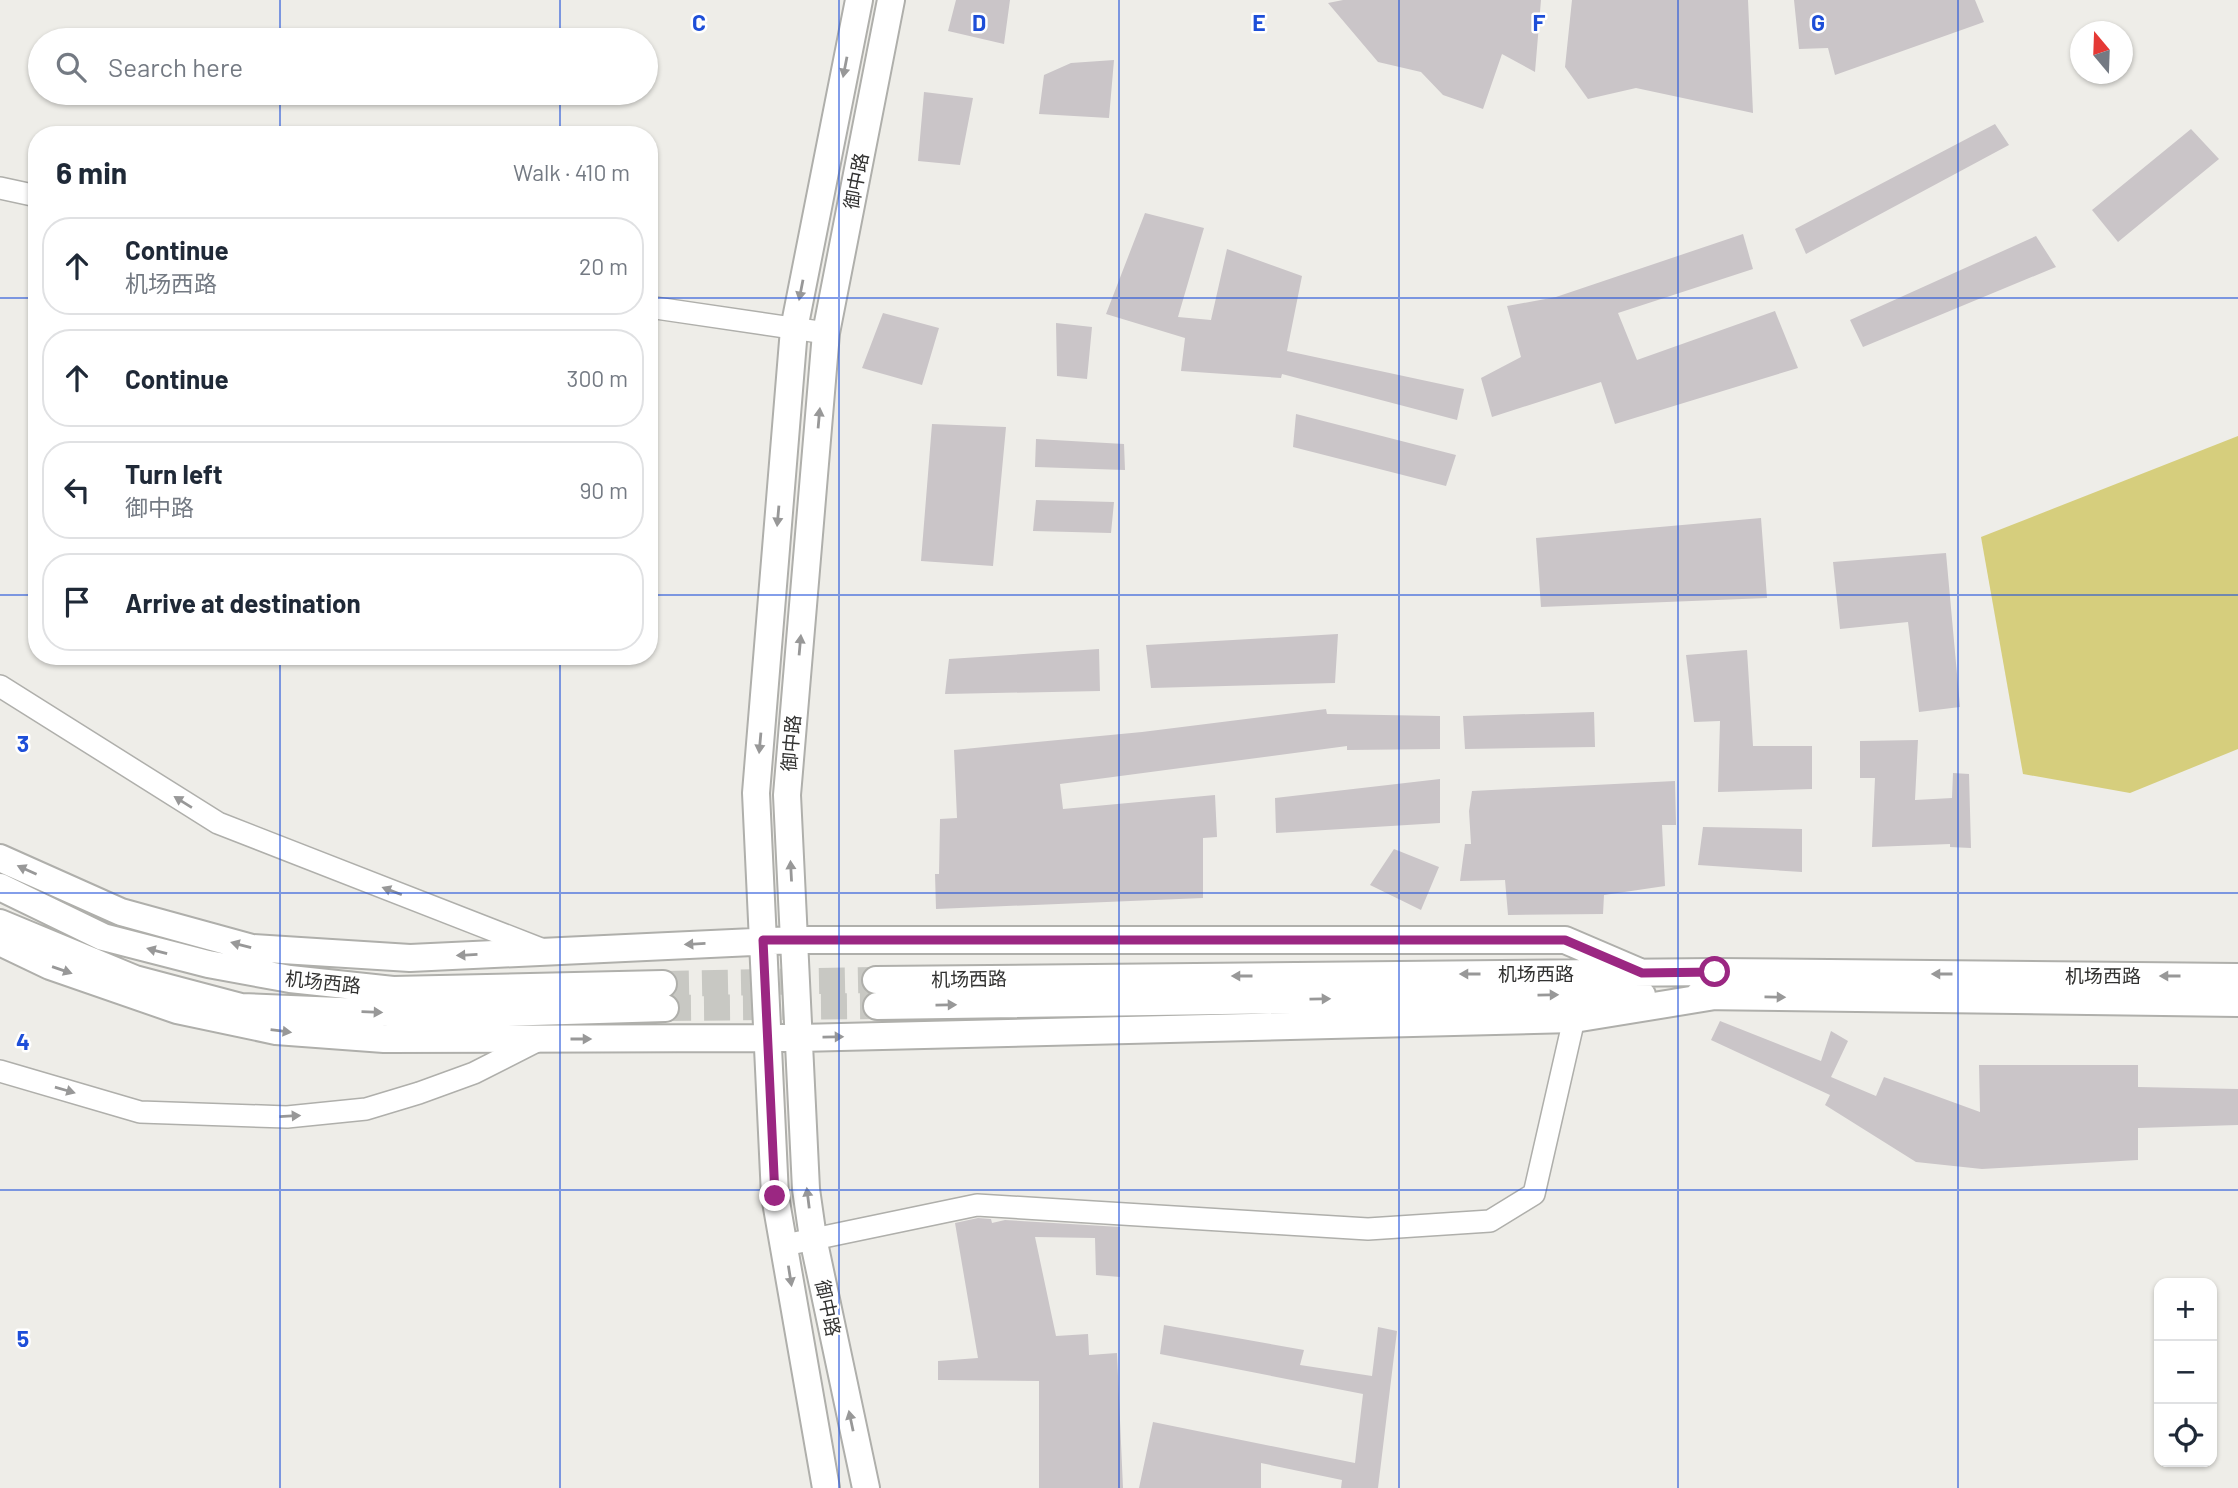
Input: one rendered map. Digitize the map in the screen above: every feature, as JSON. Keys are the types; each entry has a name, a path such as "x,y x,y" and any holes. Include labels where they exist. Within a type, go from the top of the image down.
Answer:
{"main road":[{"name":"御中路","path":"826,1488 775,1196 756,793 794,329 859,0"},
{"name":"御中路","path":"866,1488 813,1238 806,1189 787,795 826,333 891,0"},
{"path":"0,858 121,912 252,948 410,958 763,940 1565,940 1642,973"},
{"name":"机场西路","path":"0,887 103,937 208,964 290,979 393,990 664,996 438,1015 241,1007 135,979 0,923"},
{"path":"0,942 50,966 177,1010 276,1031 384,1039 799,1038 1574,1019 1715,996 2238,1003"},
{"name":"机场西路","path":"1715,996 877,993 1642,973 2238,977"}],"street":[{"path":"0,188 28,194"},
{"path":"658,308 826,333"},
{"path":"0,686 44,717 218,823 547,951"},
{"path":"785,1245 977,1205 1368,1230 1490,1221 1534,1194 1574,1019"},
{"path":"0,1071 140,1112 287,1116 366,1109 419,1093 474,1073 542,1039"}],"shaded area":[{"path":"2238,436 2238,749 2130,793 2023,774 1981,537"}],"building":[{"path":"956,0 1010,0 1004,44 948,31"},
{"path":"1343,0 1541,0 1535,72 1502,54 1483,109 1443,95 1421,72 1378,62 1328,3"},
{"path":"1572,0 1748,0 1753,113 1636,88 1588,99 1565,67"},
{"path":"1794,0 1975,0 1984,22 1835,75 1828,48 1799,49"},
{"path":"1114,60 1109,118 1039,114 1044,75 1071,63"},
{"path":"924,92 973,98 960,165 918,161"},
{"path":"1995,124 2009,145 1806,254 1795,229"},
{"path":"2191,129 2219,159 2118,242 2092,210"},
{"path":"1145,213 1204,228 1178,317 1211,320 1227,249 1302,276 1287,351 1464,389 1457,420 1282,374 1281,378 1181,371 1185,338 1106,314"},
{"path":"1743,234 1753,269 1618,313 1637,360 1775,311 1798,368 1615,424 1601,382 1492,417 1481,378 1521,357 1507,306 1556,297"},
{"path":"2036,236 2056,267 1863,347 1850,320"},
{"path":"883,313 939,328 922,385 862,368"},
{"path":"1056,323 1092,327 1087,379 1057,376"},
{"path":"1296,414 1456,455 1446,486 1293,447"},
{"path":"932,424 1006,427 993,566 921,561"},
{"path":"1036,439 1124,444 1125,470 1035,467"},
{"path":"1036,500 1114,502 1111,533 1033,531"},
{"path":"1761,518 1767,598 1541,607 1536,538"},
{"path":"1946,553 1960,707 1919,712 1908,622 1840,629 1833,562"},
{"path":"1338,634 1335,683 1151,688 1146,645"},
{"path":"1099,649 1100,691 945,694 949,659"},
{"path":"1747,650 1753,746 1812,746 1812,789 1718,792 1720,721 1694,722 1686,655"},
{"path":"1326,709 1327,714 1440,716 1440,749 1347,750 1347,746 1060,784 1063,809 1215,795 1217,837 1203,838 1203,898 936,909 935,874 939,874 940,819 957,818 954,750 1142,732"},
{"path":"1594,712 1595,747 1465,749 1463,716"},
{"path":"1918,740 1915,800 1952,798 1953,773 1969,774 1971,848 1950,847 1950,844 1872,847 1875,778 1860,778 1860,741"},
{"path":"1440,779 1440,823 1276,833 1275,798"},
{"path":"1675,781 1676,825 1662,825 1665,886 1604,895 1603,914 1508,915 1505,880 1460,881 1465,844 1471,844 1469,811 1472,791"},
{"path":"1703,827 1802,829 1802,872 1698,865"},
{"path":"1394,849 1439,867 1421,910 1370,885"},
{"path":"1720,1021 1821,1061 1831,1031 1848,1041 1831,1077 1876,1096 1884,1077 1980,1112 1979,1065 2138,1065 2138,1087 2238,1089 2238,1125 2138,1128 2138,1160 1982,1169 1916,1162 1825,1105 1830,1095 1711,1040"},
{"path":"978,1218 991,1219 992,1223 1005,1220 1120,1227 1120,1277 1096,1275 1095,1238 1035,1237 1056,1336 1088,1334 1089,1355 1117,1353 1123,1488 1039,1488 1039,1381 938,1380 938,1361 978,1358 955,1223"},
{"path":"1164,1325 1304,1350 1300,1365 1372,1376 1378,1327 1397,1331 1378,1488 1341,1488 1342,1480 1261,1463 1261,1488 1139,1488 1153,1422 1355,1463 1363,1394 1160,1354"}],"tunnel":[{"path":"663,984 876,980"},
{"path":"665,1008 877,1006"}],"route":[{"path":"775,1196 763,940 1565,940 1642,973 1715,972"}]}
